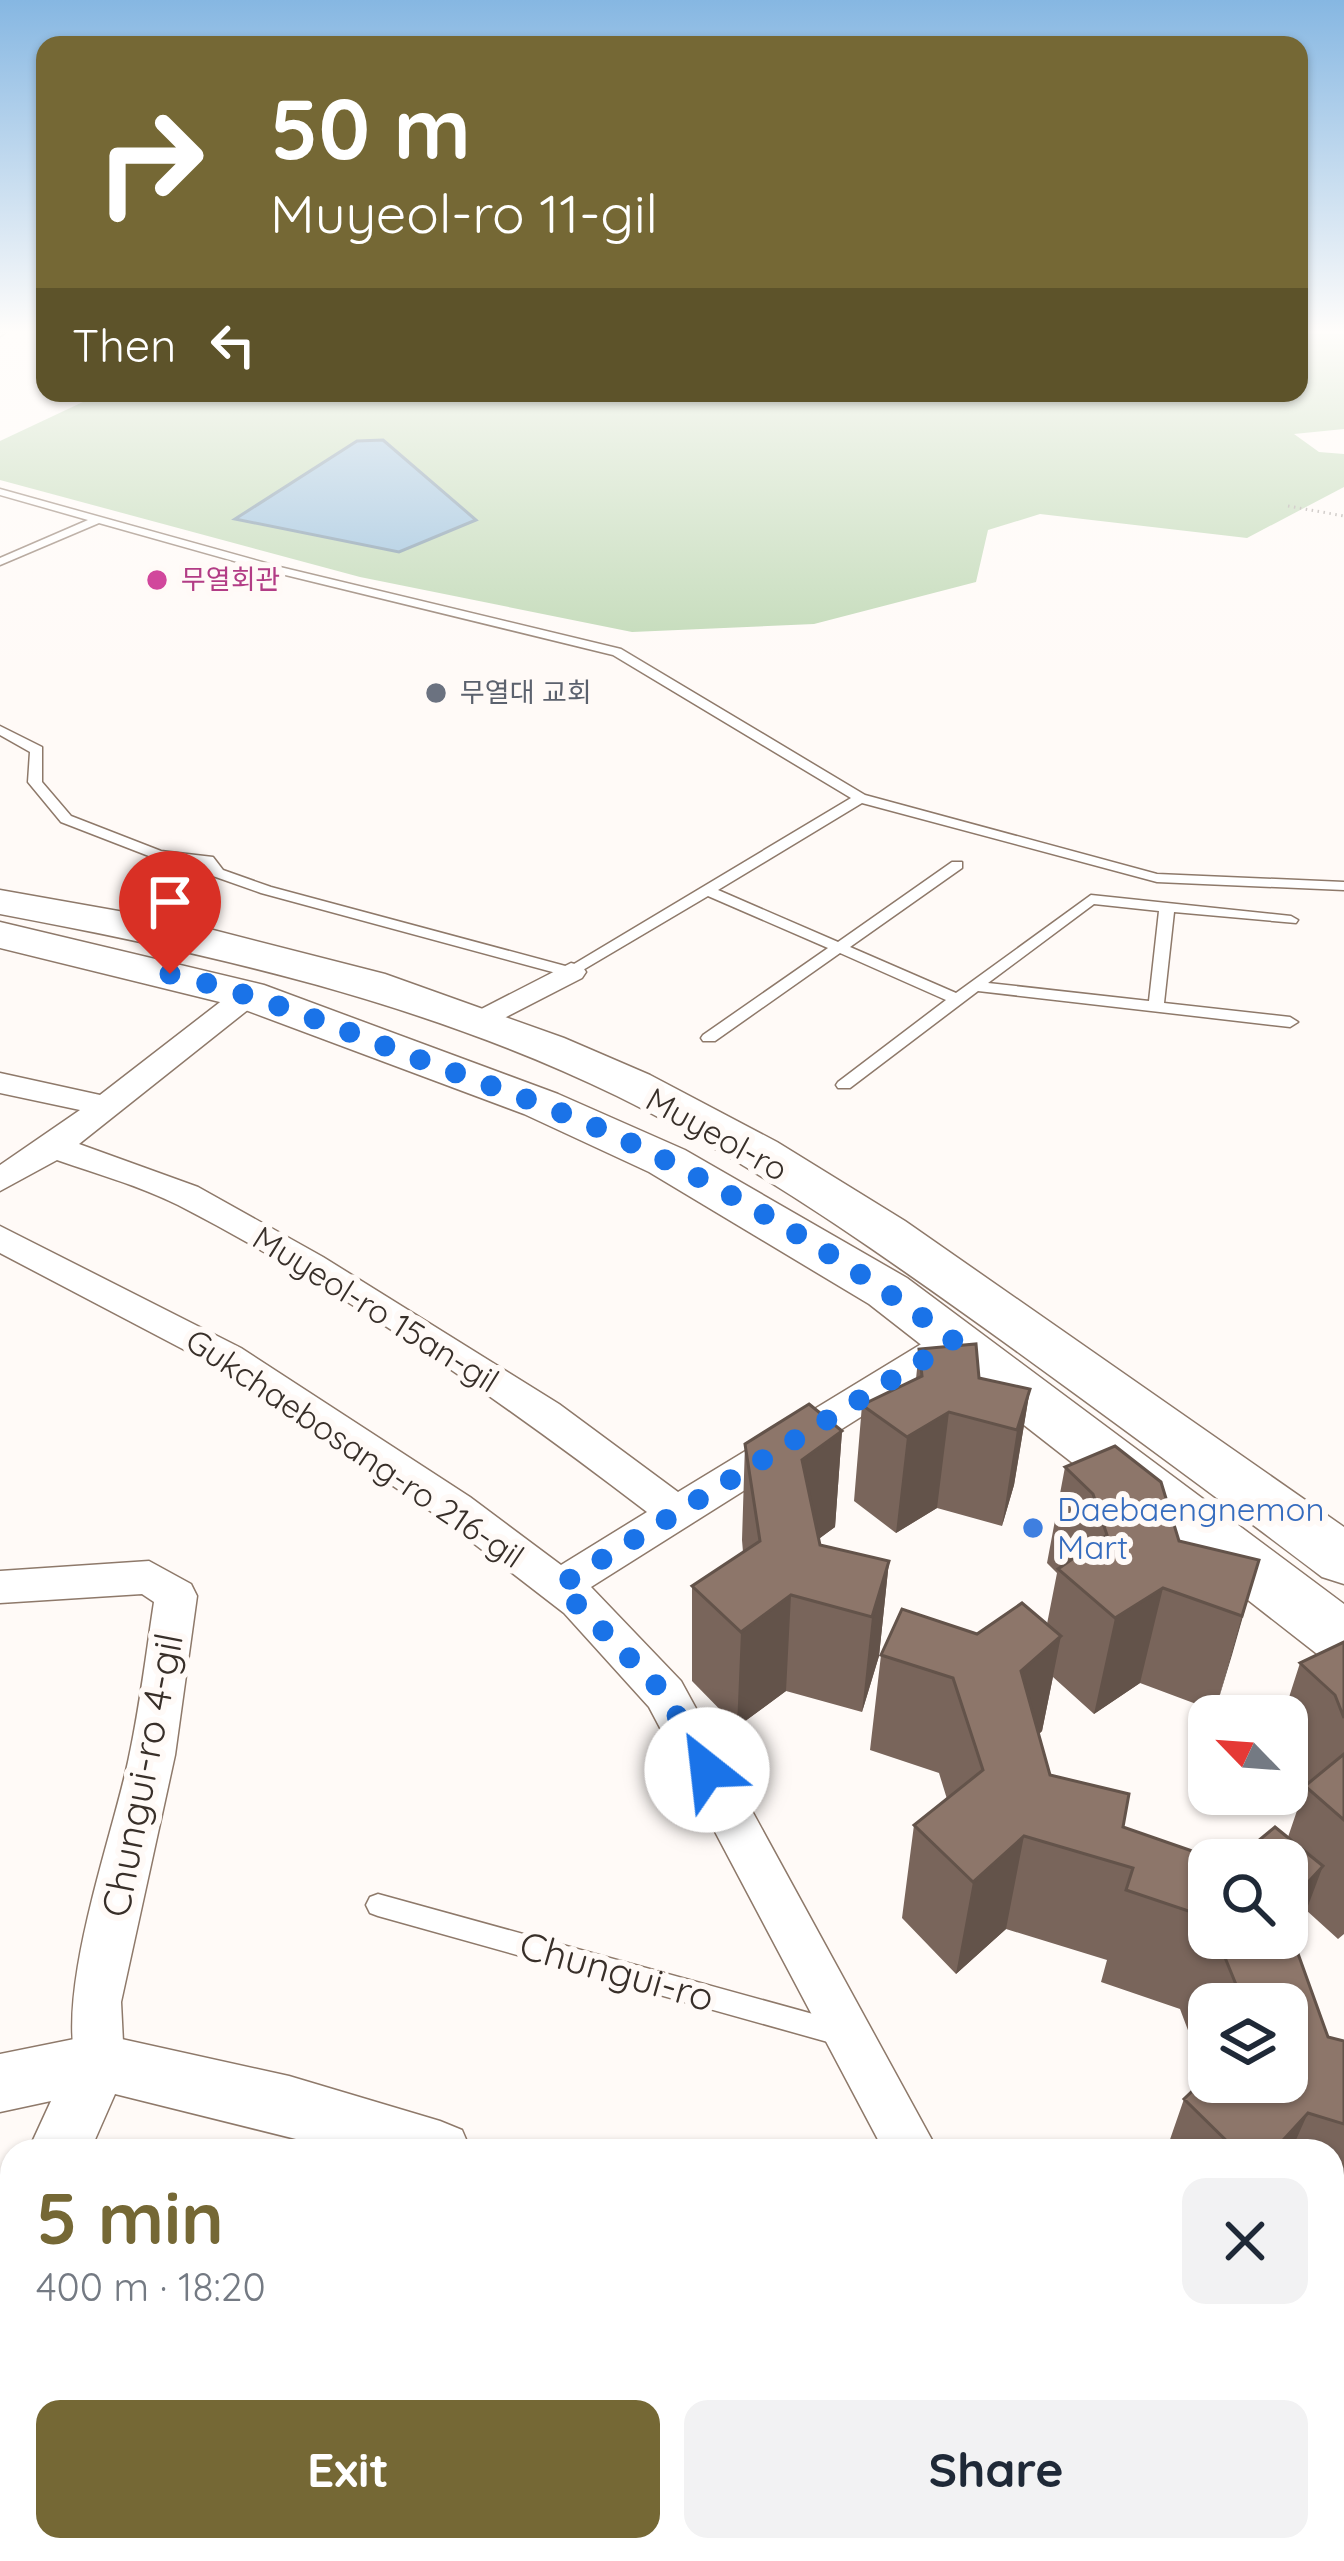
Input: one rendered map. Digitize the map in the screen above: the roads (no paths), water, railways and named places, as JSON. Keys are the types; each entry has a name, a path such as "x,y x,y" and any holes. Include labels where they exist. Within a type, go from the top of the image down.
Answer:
{"main road":[{"name":"Muyeol-ro","path":"0,902 286,959 604,1073 718,1129 938,1269 1344,1560"},
{"name":"Muyeol-ro","path":"0,935 248,995 541,1104 667,1160 888,1291 1344,1640"},
{"path":"410,1056 472,1022"},
{"path":"1269,1580 1243,1542 1251,1534 1277,1539 1344,1579"}],"street":[{"path":"472,1022 571,972"},
{"path":"0,1180 53,1147 248,995"},
{"path":"0,1083 106,1106"},
{"name":"Muyeol-ro 15an-gil","path":"53,1147 186,1195 310,1264 545,1414 676,1513"},
{"name":"Gukchaebosang-ro 216-gil","path":"0,1238 228,1357 456,1508 559,1586 665,1694 906,2139"},
{"path":"559,1586 954,1341"},
{"name":"Chungui-ro 4-gil","path":"0,1587 149,1576 176,1596 152,1755 96,2002 99,2062"},
{"path":"64,2139 99,2062"},
{"path":"0,2083 99,2062 289,2104 401,2139"}],"lane":[{"path":"0,493 277,570 617,652 860,798 1157,878 1344,886"},
{"path":"0,562 98,520"},
{"path":"0,730 37,750 35,782 66,819 159,855 208,860 218,873 266,890 571,972 860,798"},
{"path":"709,1038 957,866"},
{"path":"707,890 957,999"},
{"path":"844,1084 1090,899 1291,920"},
{"path":"1156,1006 1167,907"},
{"path":"976,986 1290,1022"},
{"name":"Chungui-ro","path":"378,1904 855,2038"}],"water":[{"path":"339,453 398,453 476,520 399,552 235,519"}],"place":[{"name":"무열회관","path":"157,580"},
{"name":"무열대 교회","path":"436,693"},
{"name":"Daebaengnemon Mart","path":"1033,1528"}]}
